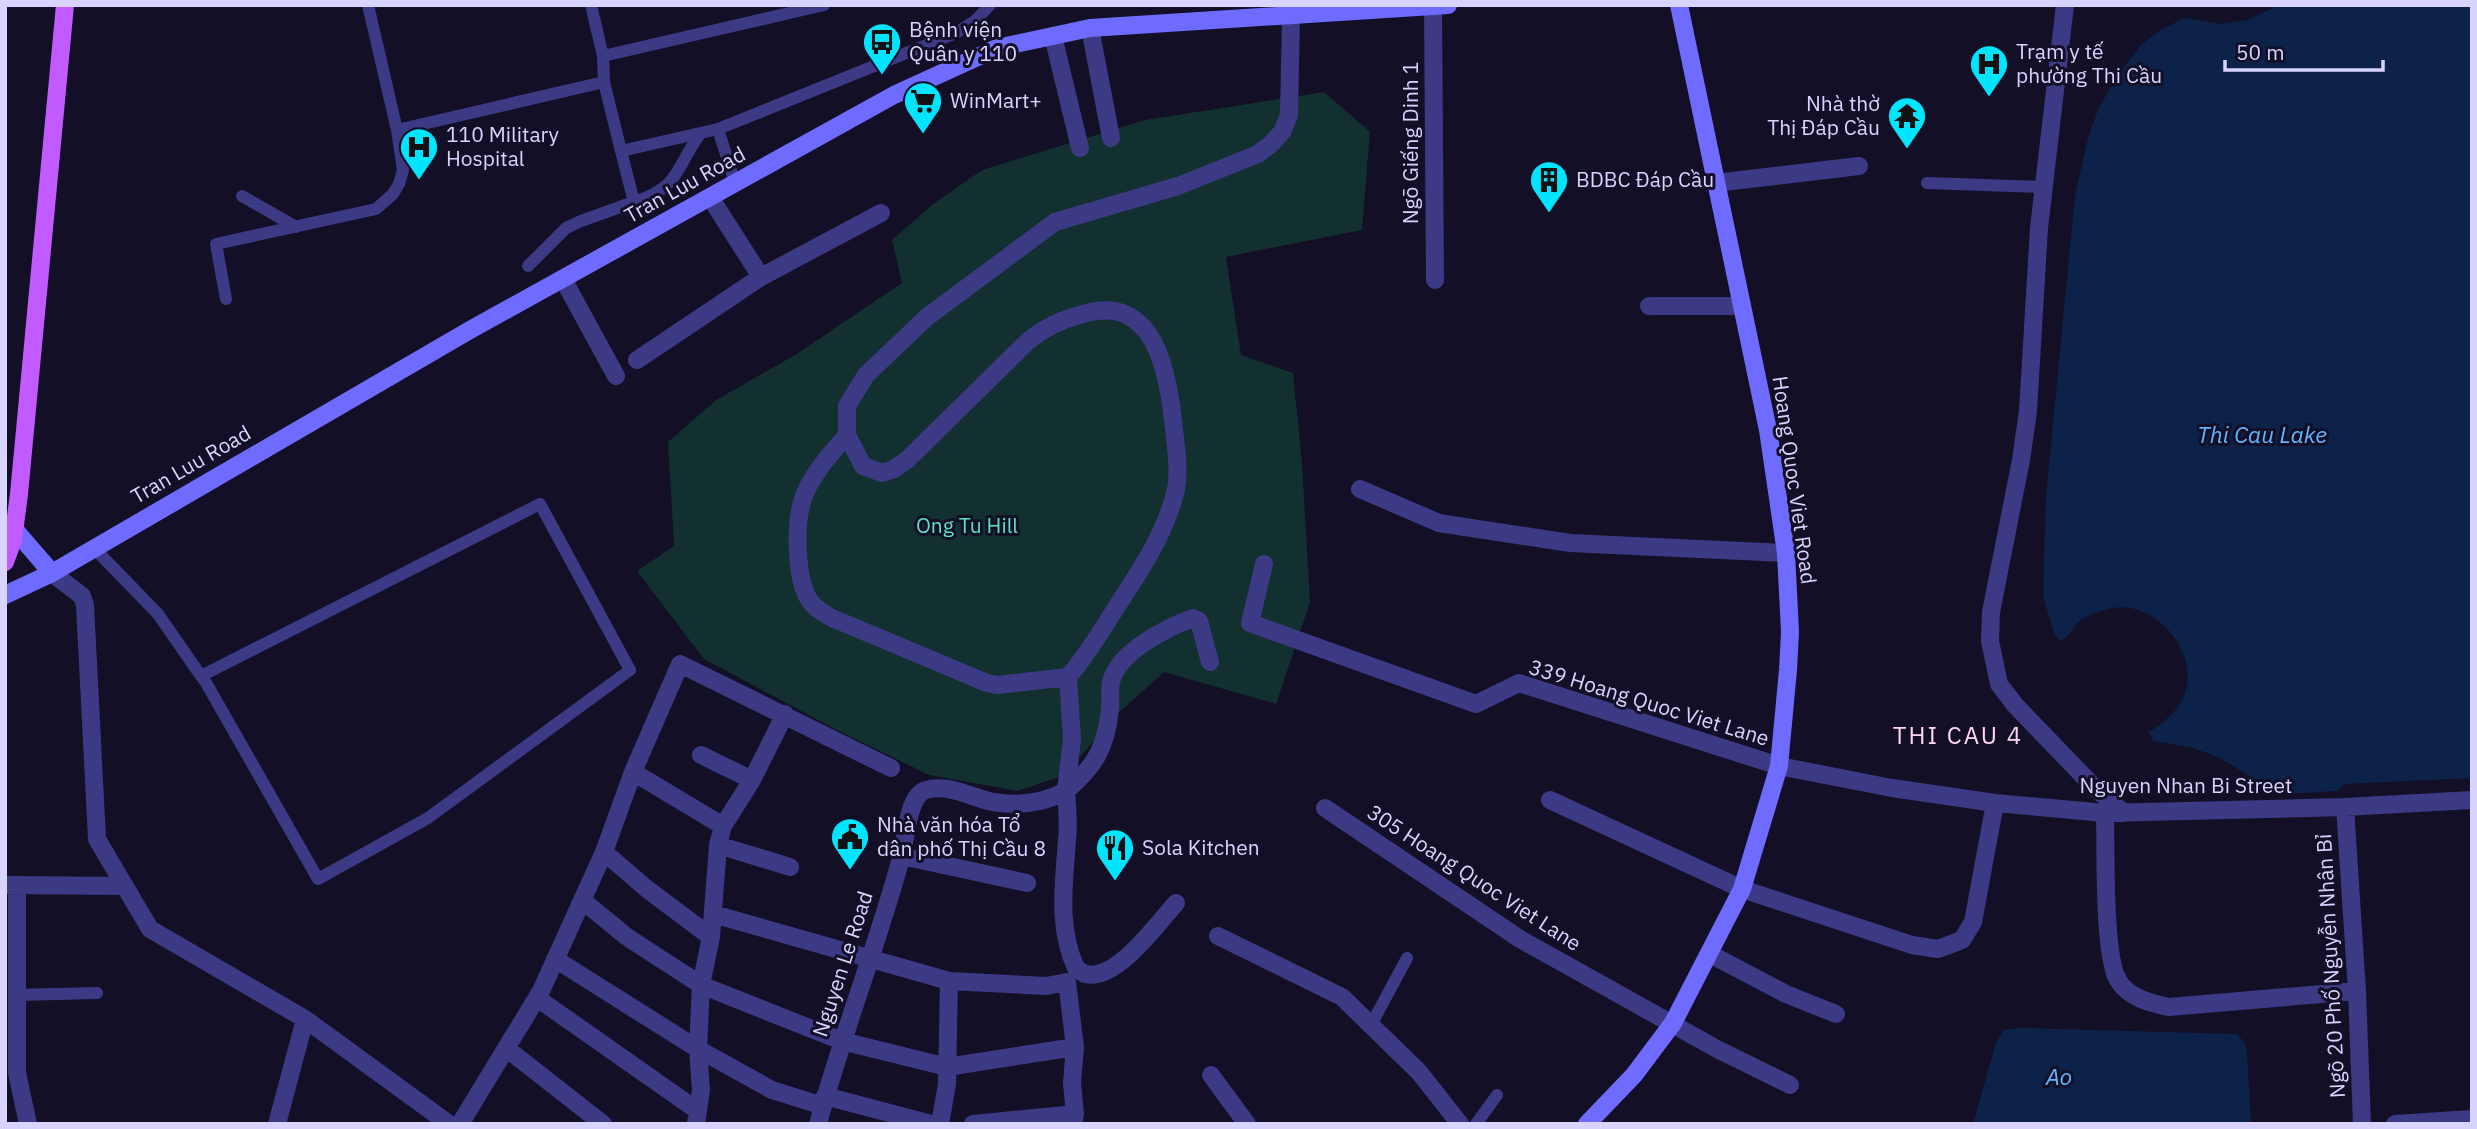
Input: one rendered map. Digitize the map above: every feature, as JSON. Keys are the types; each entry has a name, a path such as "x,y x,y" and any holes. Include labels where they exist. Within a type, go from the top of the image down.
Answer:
{"main road":[{"path":"5,562 14,529 65,5"},
{"name":"Hoang Quoc Viet Road","path":"1587,1124 1634,1075 1673,1023 1742,890 1779,766 1788,670 1790,632 1786,553 1768,430 1679,5"},
{"name":"Tran Luu Road","path":"5,595 52,573 464,333 894,95 997,48 1090,27 1440,6"},
{"path":"14,529 52,573"}],"street":[{"path":"2065,5 2043,187 2028,411 1991,612 1990,641 1999,684 2023,715 2093,786 2124,813"},
{"name":"Ngõ Giếng Dinh 1","path":"1435,280 1440,6"},
{"path":"847,435 827,457 802,500 799,519 801,580 807,597 817,609 832,618 987,683 997,685 1068,677 1083,661 1149,556 1176,489 1171,402 1160,358 1140,324 1127,312 1111,309 1094,310 1060,320 1044,328 919,449 894,469 882,473 863,466 847,435 847,406 866,375 883,357 927,317 1038,232 1075,214 1178,186 1258,154 1271,144 1282,132 1289,115 1291,15"},
{"path":"1090,27 1111,138"},
{"path":"1053,36 1080,148"},
{"path":"1715,183 1859,166"},
{"path":"710,197 761,277"},
{"path":"637,360 761,277 881,213"},
{"path":"563,279 616,376"},
{"path":"1649,306 1742,306"},
{"path":"1360,489 1439,523 1570,543 1786,553"},
{"name":"339 Hoang Quoc Viet Lane","path":"1264,564 1250,623 1476,704 1518,683 1779,766"},
{"path":"52,573 82,596 85,605 97,839 150,929 305,1019 449,1124"},
{"path":"1066,791 1091,767 1101,753 1110,709 1111,682 1118,665 1131,651 1181,622 1193,618 1199,621 1209,662"},
{"path":"460,1124 537,998 604,852 632,772 680,664 891,768"},
{"path":"1068,677 1072,739 1066,791 1068,837 1062,882 1066,934 1076,968 1086,974 1098,973 1122,962 1176,903"},
{"path":"537,998 697,1117 701,1090 698,1049 701,985 711,937 718,845 723,826 752,780 785,714"},
{"path":"701,755 752,780"},
{"name":"Nguyen Nhan Bi Street","path":"1779,766 1892,788 1995,803 2105,813 2345,807 2472,800"},
{"path":"632,772 723,826"},
{"name":"Nguyen Le Road","path":"822,1109 902,856 912,806 918,795 924,790 940,789 964,792 992,802 1019,804 1050,800 1066,791"},
{"path":"1550,800 1742,890 1912,945 1938,949 1962,940 1973,922 1995,803"},
{"name":"Ngõ 20 Phố Nguyễn Nhân Bỉ","path":"2345,807 2357,991 2362,1124"},
{"name":"305 Hoang Quoc Viet Lane","path":"1325,808 1520,939 1717,1049 1790,1085"},
{"path":"2105,813 2110,948 2118,981 2145,1002 2169,1007 2357,991"},
{"path":"718,845 790,867"},
{"path":"604,852 647,889 711,937"},
{"path":"902,856 1027,883"},
{"path":"28,1124 17,1073 11,885 124,886"},
{"path":"582,900 627,937 701,985 842,1041 947,1067 1075,1047"},
{"path":"713,914 949,981 1046,986 1067,982 1075,1047 1072,1083 1074,1119 973,1124"},
{"path":"1218,936 1342,997 1419,1072 1460,1124"},
{"path":"1710,954 1786,994 1836,1014"},
{"path":"555,959 698,1049 772,1090 822,1109 931,1124"},
{"path":"940,1124 947,1084 949,981"},
{"path":"278,1124 305,1019"},
{"path":"506,1048 603,1124"},
{"path":"1211,1075 1248,1124"},
{"path":"2395,1124 2472,1119"}],"lane":[{"path":"226,299 216,244 376,209 386,202 399,184 403,170 397,130 368,5"},
{"path":"591,5 603,56 604,82 634,201"},
{"path":"603,56 784,10 824,5"},
{"path":"621,151 718,129 956,33 975,21 990,5"},
{"path":"397,130 604,82"},
{"path":"718,129 735,183"},
{"path":"528,266 566,228 652,196 671,183 700,134"},
{"path":"1927,184 2043,187"},
{"path":"242,196 296,227"},
{"path":"93,547 158,614 201,676 318,879 428,818 630,670 540,504 201,676"},
{"path":"1371,1025 1406,958"},
{"path":"16,995 97,993"},
{"path":"1476,1124 1497,1096"}],"green space":[{"name":"Ong Tu Hill","path":"1324,92 1370,132 1362,230 1226,257 1241,355 1293,373 1302,462 1310,602 1276,704 1164,672 1115,716 1065,775 1018,791 929,775 835,729 704,659 637,571 674,546 668,442 716,400 795,355 902,283 892,240 932,205 982,170 1145,120"}],"water":[{"name":"Thi Cau Lake","path":"2472,5 2472,778 2344,784 2337,791 2279,794 2218,757 2190,747 2153,741 2149,732 2175,711 2185,693 2188,677 2180,646 2170,632 2144,613 2129,608 2113,608 2081,619 2060,641 2055,635 2043,597 2046,496 2075,195 2088,138 2099,107 2140,46 2157,32 2184,18 2220,24 2247,20 2277,6"},
{"name":"Ao","path":"2021,1028 2237,1034 2245,1043 2247,1052 2251,1124 1973,1124 1995,1046 2003,1030"}],"place":[{"name":"Bệnh viện Quân y 110","path":"882,76"},
{"name":"Trạm y tế phường Thi Cầu","path":"1989,98"},
{"name":"WinMart+","path":"923,135"},
{"name":"Nhà thờ Thị Đáp Cầu","path":"1907,150"},
{"name":"110 Military Hospital","path":"419,181"},
{"name":"BDBC Đáp Cầu","path":"1549,214"},
{"name":"Nhà văn hóa Tổ dân phố Thị Cầu 8","path":"850,871"},
{"name":"Sola Kitchen","path":"1115,882"}],"district":[{"name":"THI CAU 4","path":"1958,736"}]}
